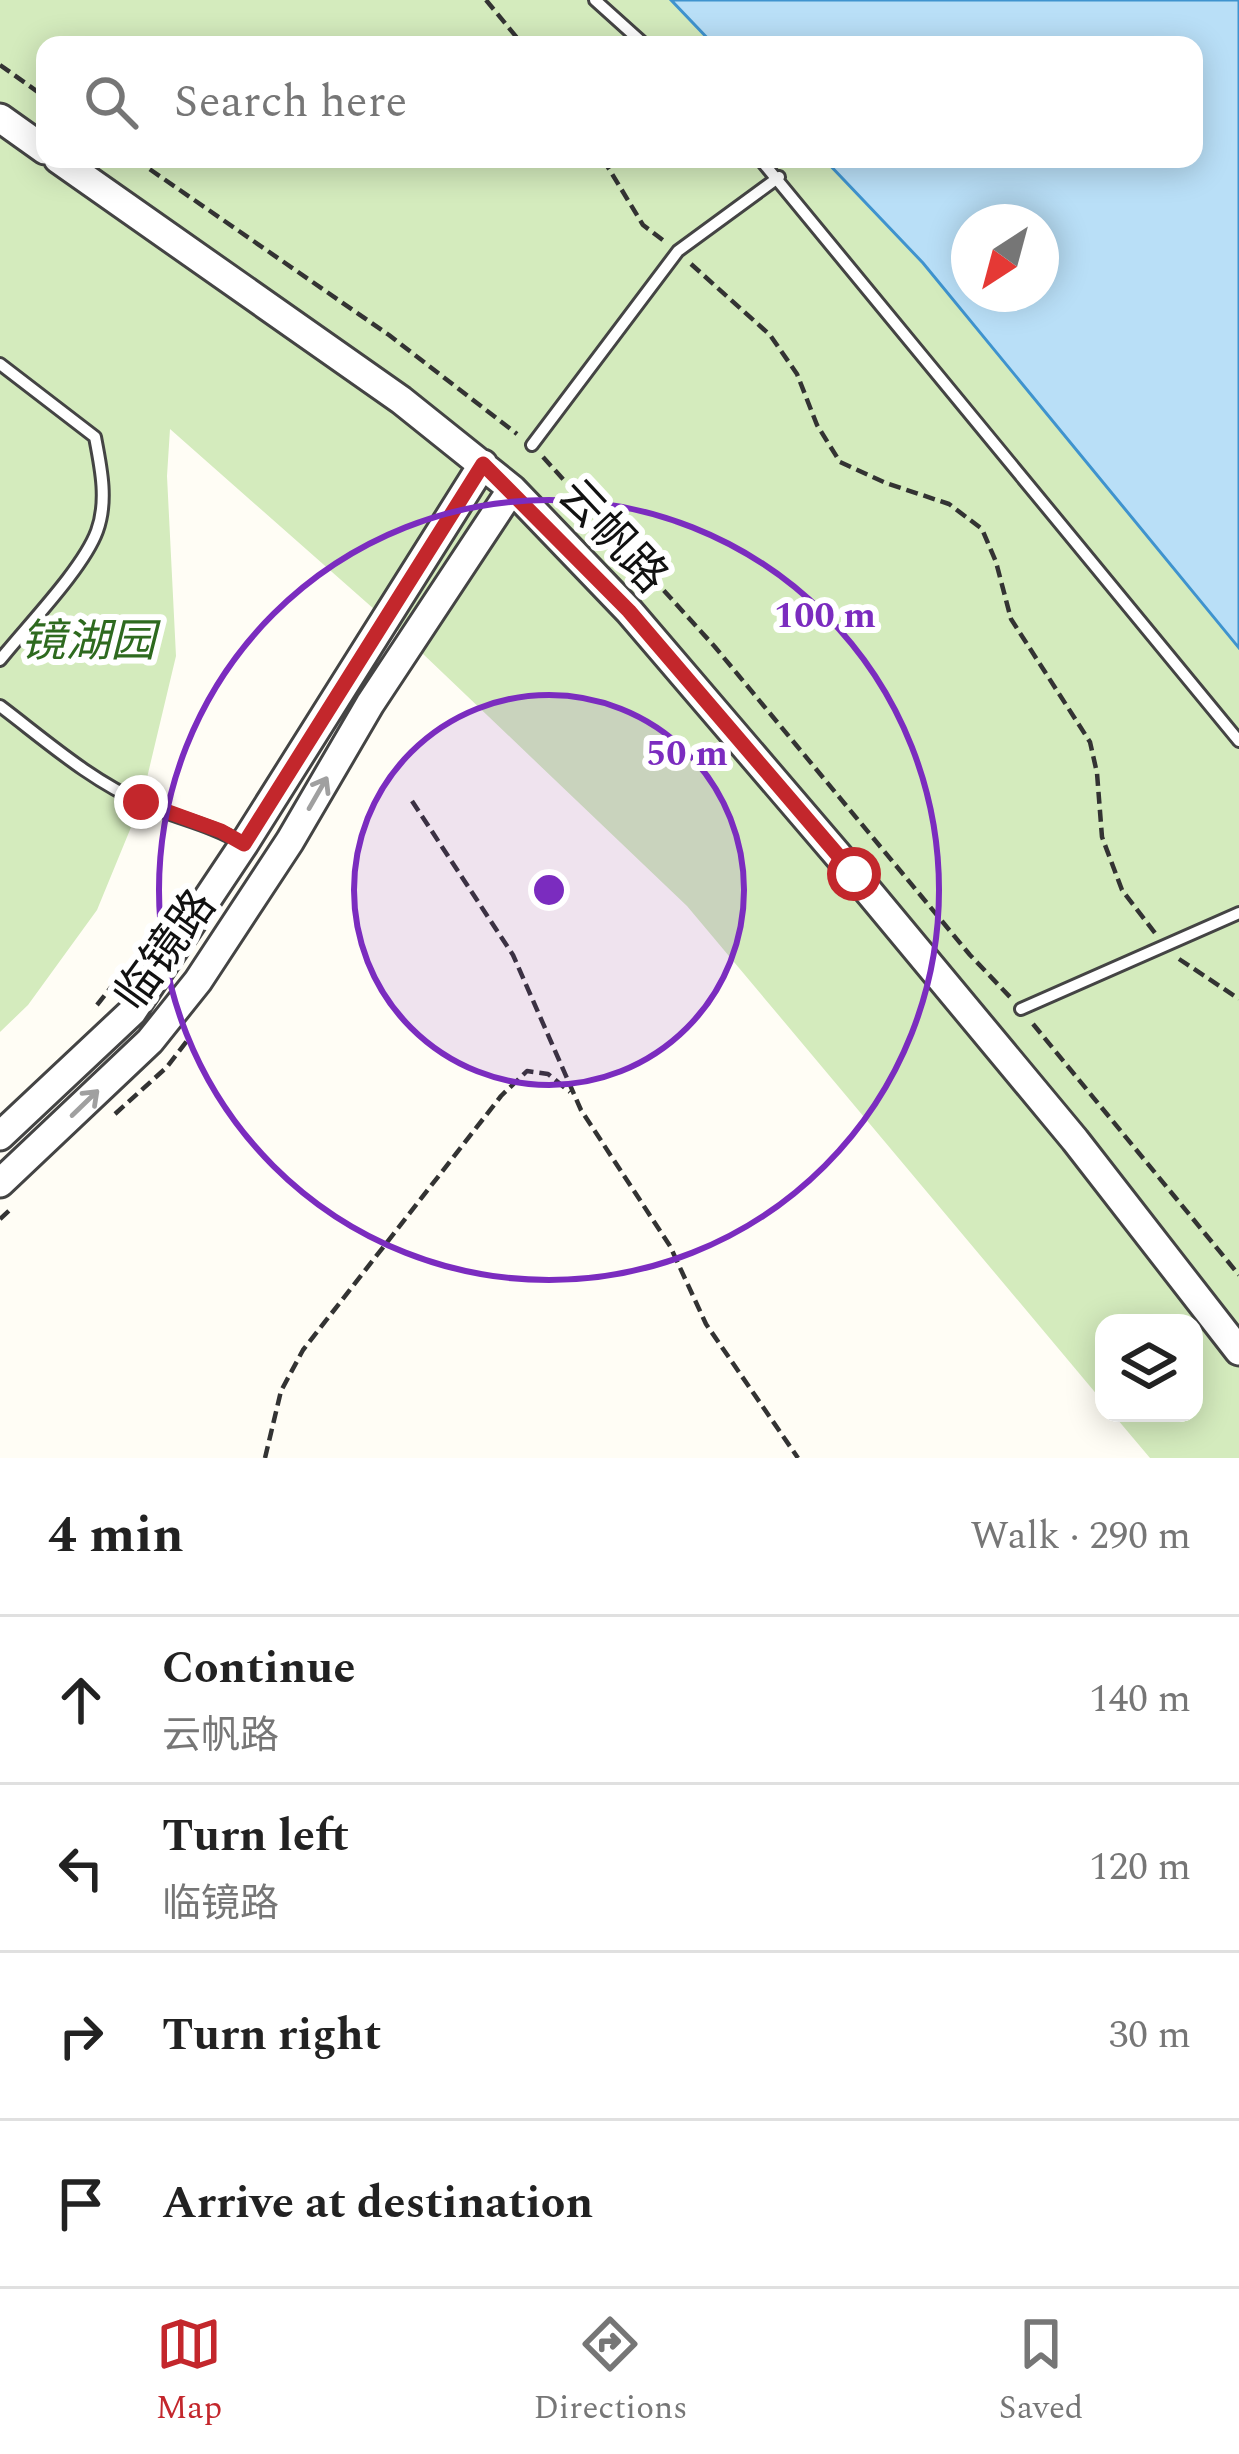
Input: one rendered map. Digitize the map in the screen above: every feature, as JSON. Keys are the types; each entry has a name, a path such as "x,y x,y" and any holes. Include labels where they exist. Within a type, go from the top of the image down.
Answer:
{"street":[{"path":"0,118 36,144"},
{"name":"云帆路","path":"71,168 400,400 512,489 629,611 854,874 1075,1140 1239,1352"},
{"name":"临镜路","path":"0,1136 132,1012 244,844 483,464"},
{"name":"临镜路","path":"0,1183 150,1041 198,981 290,841 370,704 512,489"}],"lane":[{"path":"595,0 636,36"},
{"path":"770,168 1239,741"},
{"path":"532,445 678,251 779,177"},
{"path":"0,364 95,437 104,483 97,531 0,660"},
{"path":"0,706 90,772 141,802 244,844"},
{"path":"1022,1010 1239,913"}],"path":[{"path":"486,0 516,36"},
{"path":"0,65 36,91"},
{"path":"609,168 644,225 770,334 797,374 817,424 840,462 949,504 982,529 1011,619 1090,742 1102,838 1122,890 1189,969 1239,1000"},
{"path":"412,801 512,956 574,1096 670,1246 706,1324 798,1458"},
{"name":"临镜路","path":"90,1014 131,961"},
{"path":"265,1458 281,1391 303,1350 501,1096 527,1071 548,1074 574,1096"}],"green space":[{"name":"镜湖园","path":"0,0 1239,0 1239,1458 1150,1458 1120,1422 1203,1422 1203,1314 1095,1314 1095,1392 687,906 400,632 170,429 167,476 176,656 141,803 97,910 28,1005 0,1032"}],"water":[{"path":"671,0 1239,0 1239,648 963,312 1059,312 1059,204 951,204 951,297 833,168 1203,168 1203,36 705,36"}],"route":[{"path":"141,802 244,844 483,464 629,611 854,874"}]}
